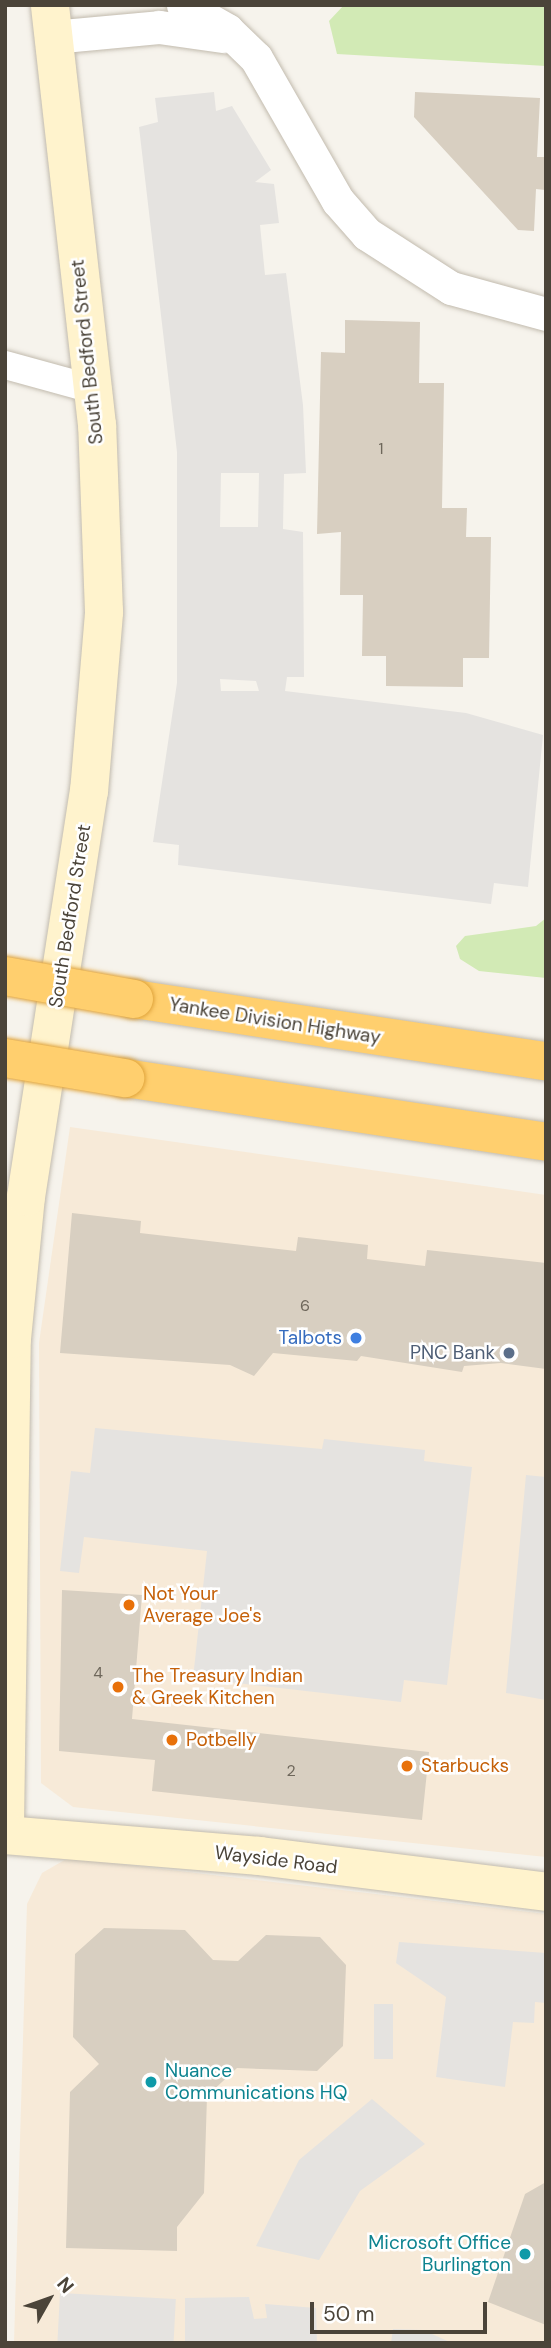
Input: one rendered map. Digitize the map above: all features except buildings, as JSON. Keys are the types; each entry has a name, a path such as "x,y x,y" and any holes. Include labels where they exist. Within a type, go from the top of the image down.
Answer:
{"highway":[{"name":"Yankee Division Highway","path":"5,976 134,999 546,1062"},
{"path":"471,1050 546,1053"},
{"path":"5,1058 546,1142"}],"main road":[{"name":"South Bedford Street","path":"5,1827 9,1389 17,1276 101,678 104,560 92,389 51,21"},
{"name":"Wayside Road","path":"5,1835 259,1856 546,1892"}],"street":[{"path":"183,5 242,44 270,80 338,201 367,234 450,288 546,314"},
{"path":"51,21 159,27 242,44"},
{"path":"5,365 92,389"}],"shaded area":[{"path":"214,92 216,111 232,106 271,170 255,182 274,184 279,223 260,225 265,275 286,273 303,405 306,473 284,474 283,529 303,532 304,677 287,677 285,691 466,713 543,735 528,887 494,883 491,904 178,865 179,845 153,842 177,683 177,452 139,127 158,122 155,98","holes":["221,473 259,473 258,527 220,527","220,679 256,681 259,691 221,691"]},
{"path":"70,1127 546,1195 546,1857 73,1807 41,1783 39,1343"},
{"path":"95,1428 322,1449 324,1439 425,1450 424,1461 472,1467 447,1685 404,1680 401,1702 193,1678 207,1551 84,1537 79,1573 60,1571 71,1471 90,1473"},
{"path":"526,1475 546,1477 546,1700 506,1693"},
{"path":"68,1858 546,1914 546,2343 14,2343 27,1904 42,1873"},
{"path":"399,1942 546,1953 546,2003 535,2002 534,2023 513,2022 505,2087 436,2077 446,1997 396,1963"},
{"path":"374,2004 393,2004 393,2059 374,2059"},
{"path":"372,2099 425,2144 360,2191 319,2260 256,2246 299,2160"},
{"path":"60,2293 176,2299 174,2343 57,2343"},
{"path":"249,2297 254,2319 267,2318 265,2304 316,2308 317,2343 185,2343 185,2298"},
{"path":"393,2329 423,2330 452,2343 391,2343"}],"green space":[{"path":"344,5 546,5 546,66 337,54 329,21"},
{"path":"546,918 546,978 479,971 460,959 456,946 465,936 536,926"}],"place":[{"name":"Talbots","path":"356,1338"},
{"name":"PNC Bank","path":"509,1353"},
{"name":"Not Your Average Joe's","path":"129,1605"},
{"name":"The Treasury Indian & Greek Kitchen","path":"118,1687"},
{"name":"Potbelly","path":"172,1740"},
{"name":"Starbucks","path":"407,1766"},
{"name":"Nuance Communications HQ","path":"151,2082"},
{"name":"Microsoft Office Burlington","path":"525,2254"}]}
